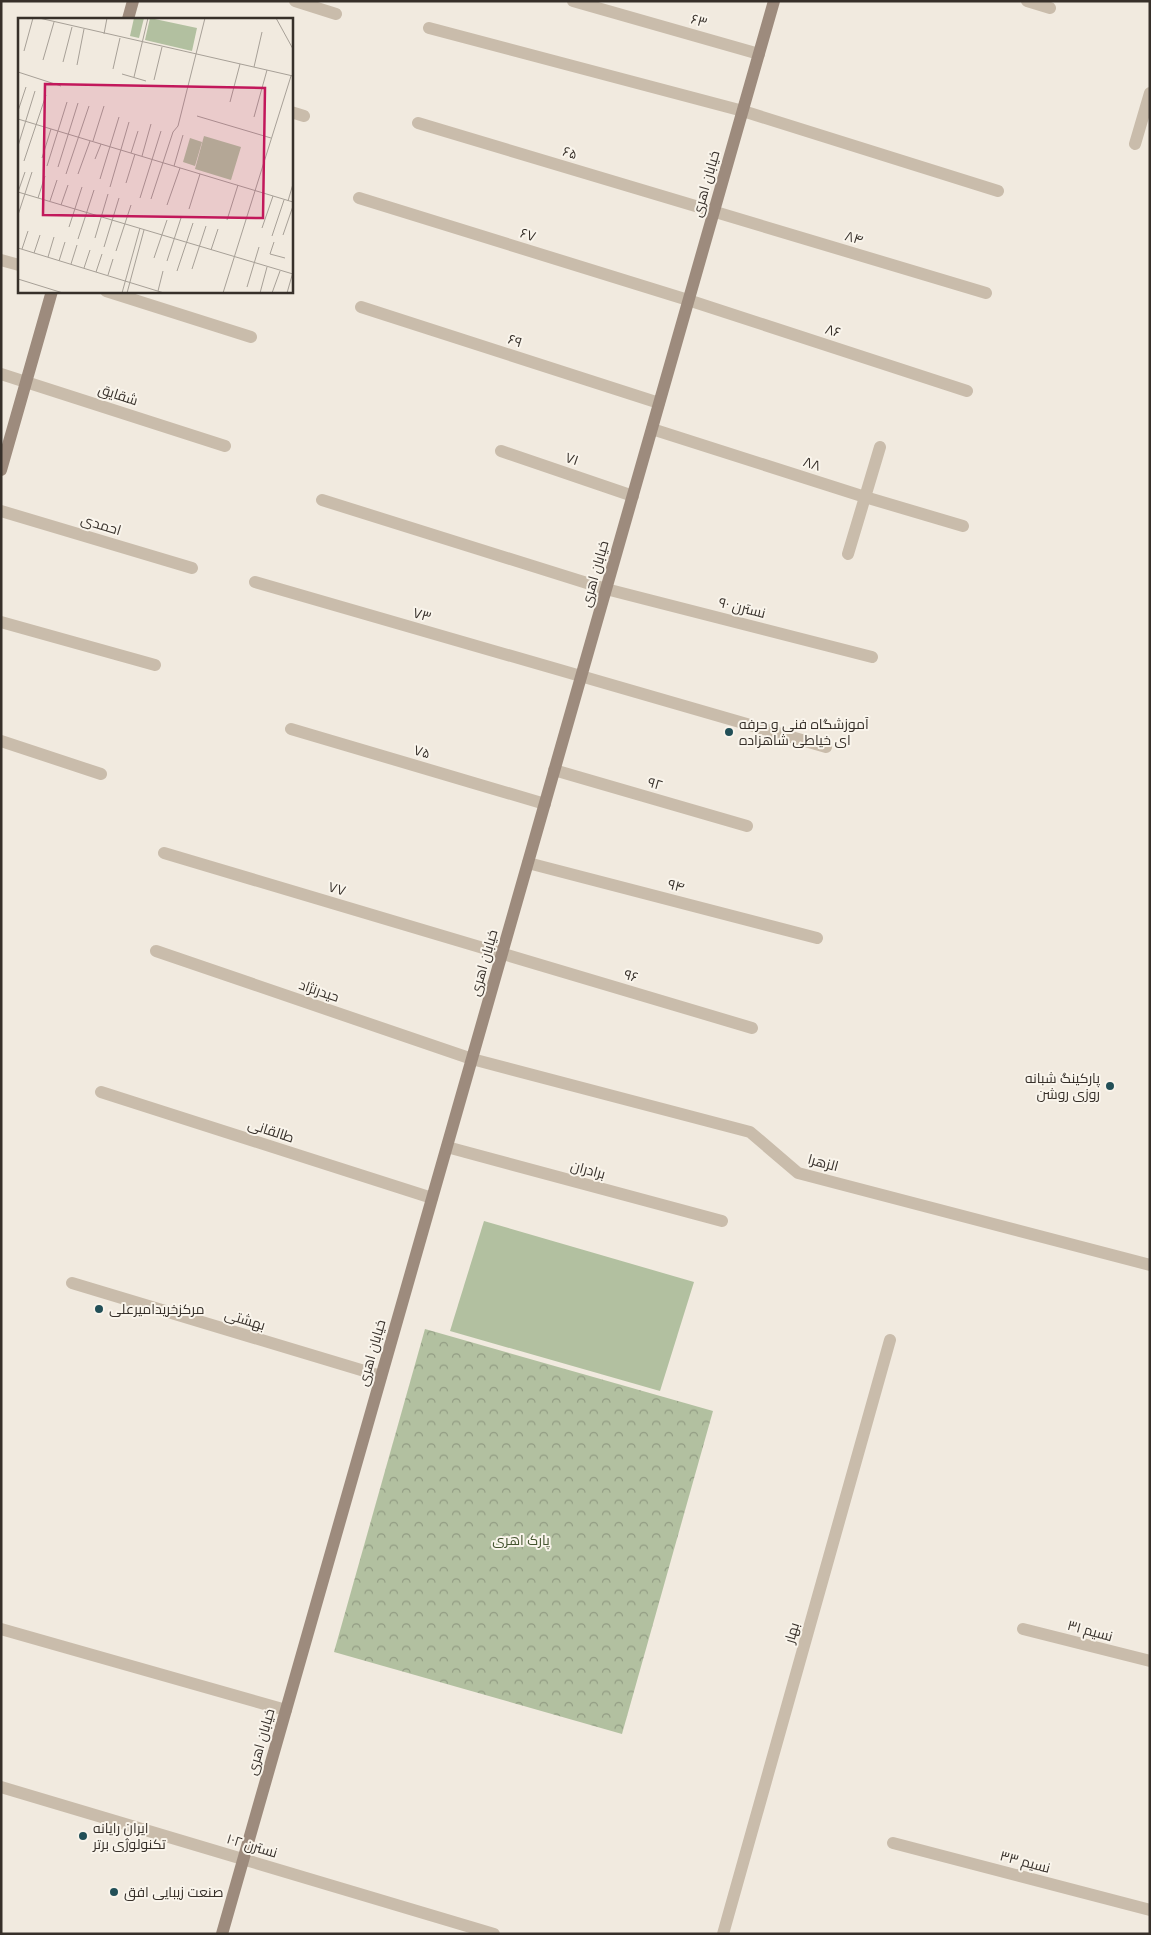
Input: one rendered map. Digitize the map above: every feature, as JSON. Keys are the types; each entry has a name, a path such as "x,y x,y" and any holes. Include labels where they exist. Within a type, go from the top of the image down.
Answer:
{"street":[{"path":"128,18 133,1"},
{"path":"295,1 336,14"},
{"name":"۶۳","path":"573,1 759,54"},
{"name":"خیابان اهری","path":"222,1934 774,1"},
{"path":"1027,1 1050,8"},
{"path":"429,28 743,112 998,191"},
{"path":"1134,144 1150,93"},
{"path":"292,112 304,116"},
{"name":"۶۵","path":"418,123 714,211"},
{"name":"۶۷","path":"359,198 688,300"},
{"name":"۸۴","path":"714,211 986,293"},
{"path":"1,260 18,265"},
{"path":"1,470 52,292"},
{"path":"109,292 252,337"},
{"name":"۸۶","path":"688,300 967,391"},
{"name":"۶۹","path":"361,306 659,403"},
{"name":"شقایق","path":"1,374 226,446"},
{"name":"۸۸","path":"652,429 963,526"},
{"path":"848,554 880,446"},
{"name":"۷۱","path":"501,451 633,496"},
{"name":"نسترن ۹۰","path":"322,500 606,589 872,657"},
{"name":"احمدی","path":"1,511 192,568"},
{"name":"۷۳","path":"255,582 826,747"},
{"path":"1,622 155,665"},
{"name":"۷۵","path":"291,728 544,804"},
{"path":"1,741 100,774"},
{"name":"۹۲","path":"554,770 746,826"},
{"name":"۷۷","path":"164,853 502,954"},
{"name":"۹۴","path":"528,863 817,938"},
{"name":"حیدرنژاد","path":"156,951 472,1059"},
{"name":"۹۶","path":"502,954 752,1028"},
{"name":"الزهرا","path":"472,1059 750,1132 798,1173 1150,1265"},
{"name":"طالقانی","path":"101,1092 432,1198"},
{"name":"برادران","path":"447,1146 722,1222"},
{"name":"بهشتی","path":"72,1283 381,1376"},
{"name":"بهار","path":"723,1934 890,1340"},
{"path":"1,1629 286,1710"},
{"name":"نسیم ۳۱","path":"1023,1629 1150,1662"},
{"name":"نسترن ۱۰۲","path":"1,1787 494,1934"},
{"name":"نسیم ۳۳","path":"893,1843 1150,1910"}],"green space":[{"path":"484,1221 694,1282 660,1391 450,1331"},
{"name":"پارک اهری","path":"425,1329 713,1411 622,1734 334,1652"}],"place":[{"name":"آموزشگاه فنی و حرفه ای خیاطی شاهزاده","path":"729,732"},
{"name":"پارکینگ شبانه روزی روشن","path":"1110,1086"},
{"name":"مرکزخریدامیرعلی","path":"99,1309"},
{"name":"ایران رایانه تکنولوژی برتر","path":"83,1836"},
{"name":"صنعت زیبایی افق","path":"114,1892"}]}
